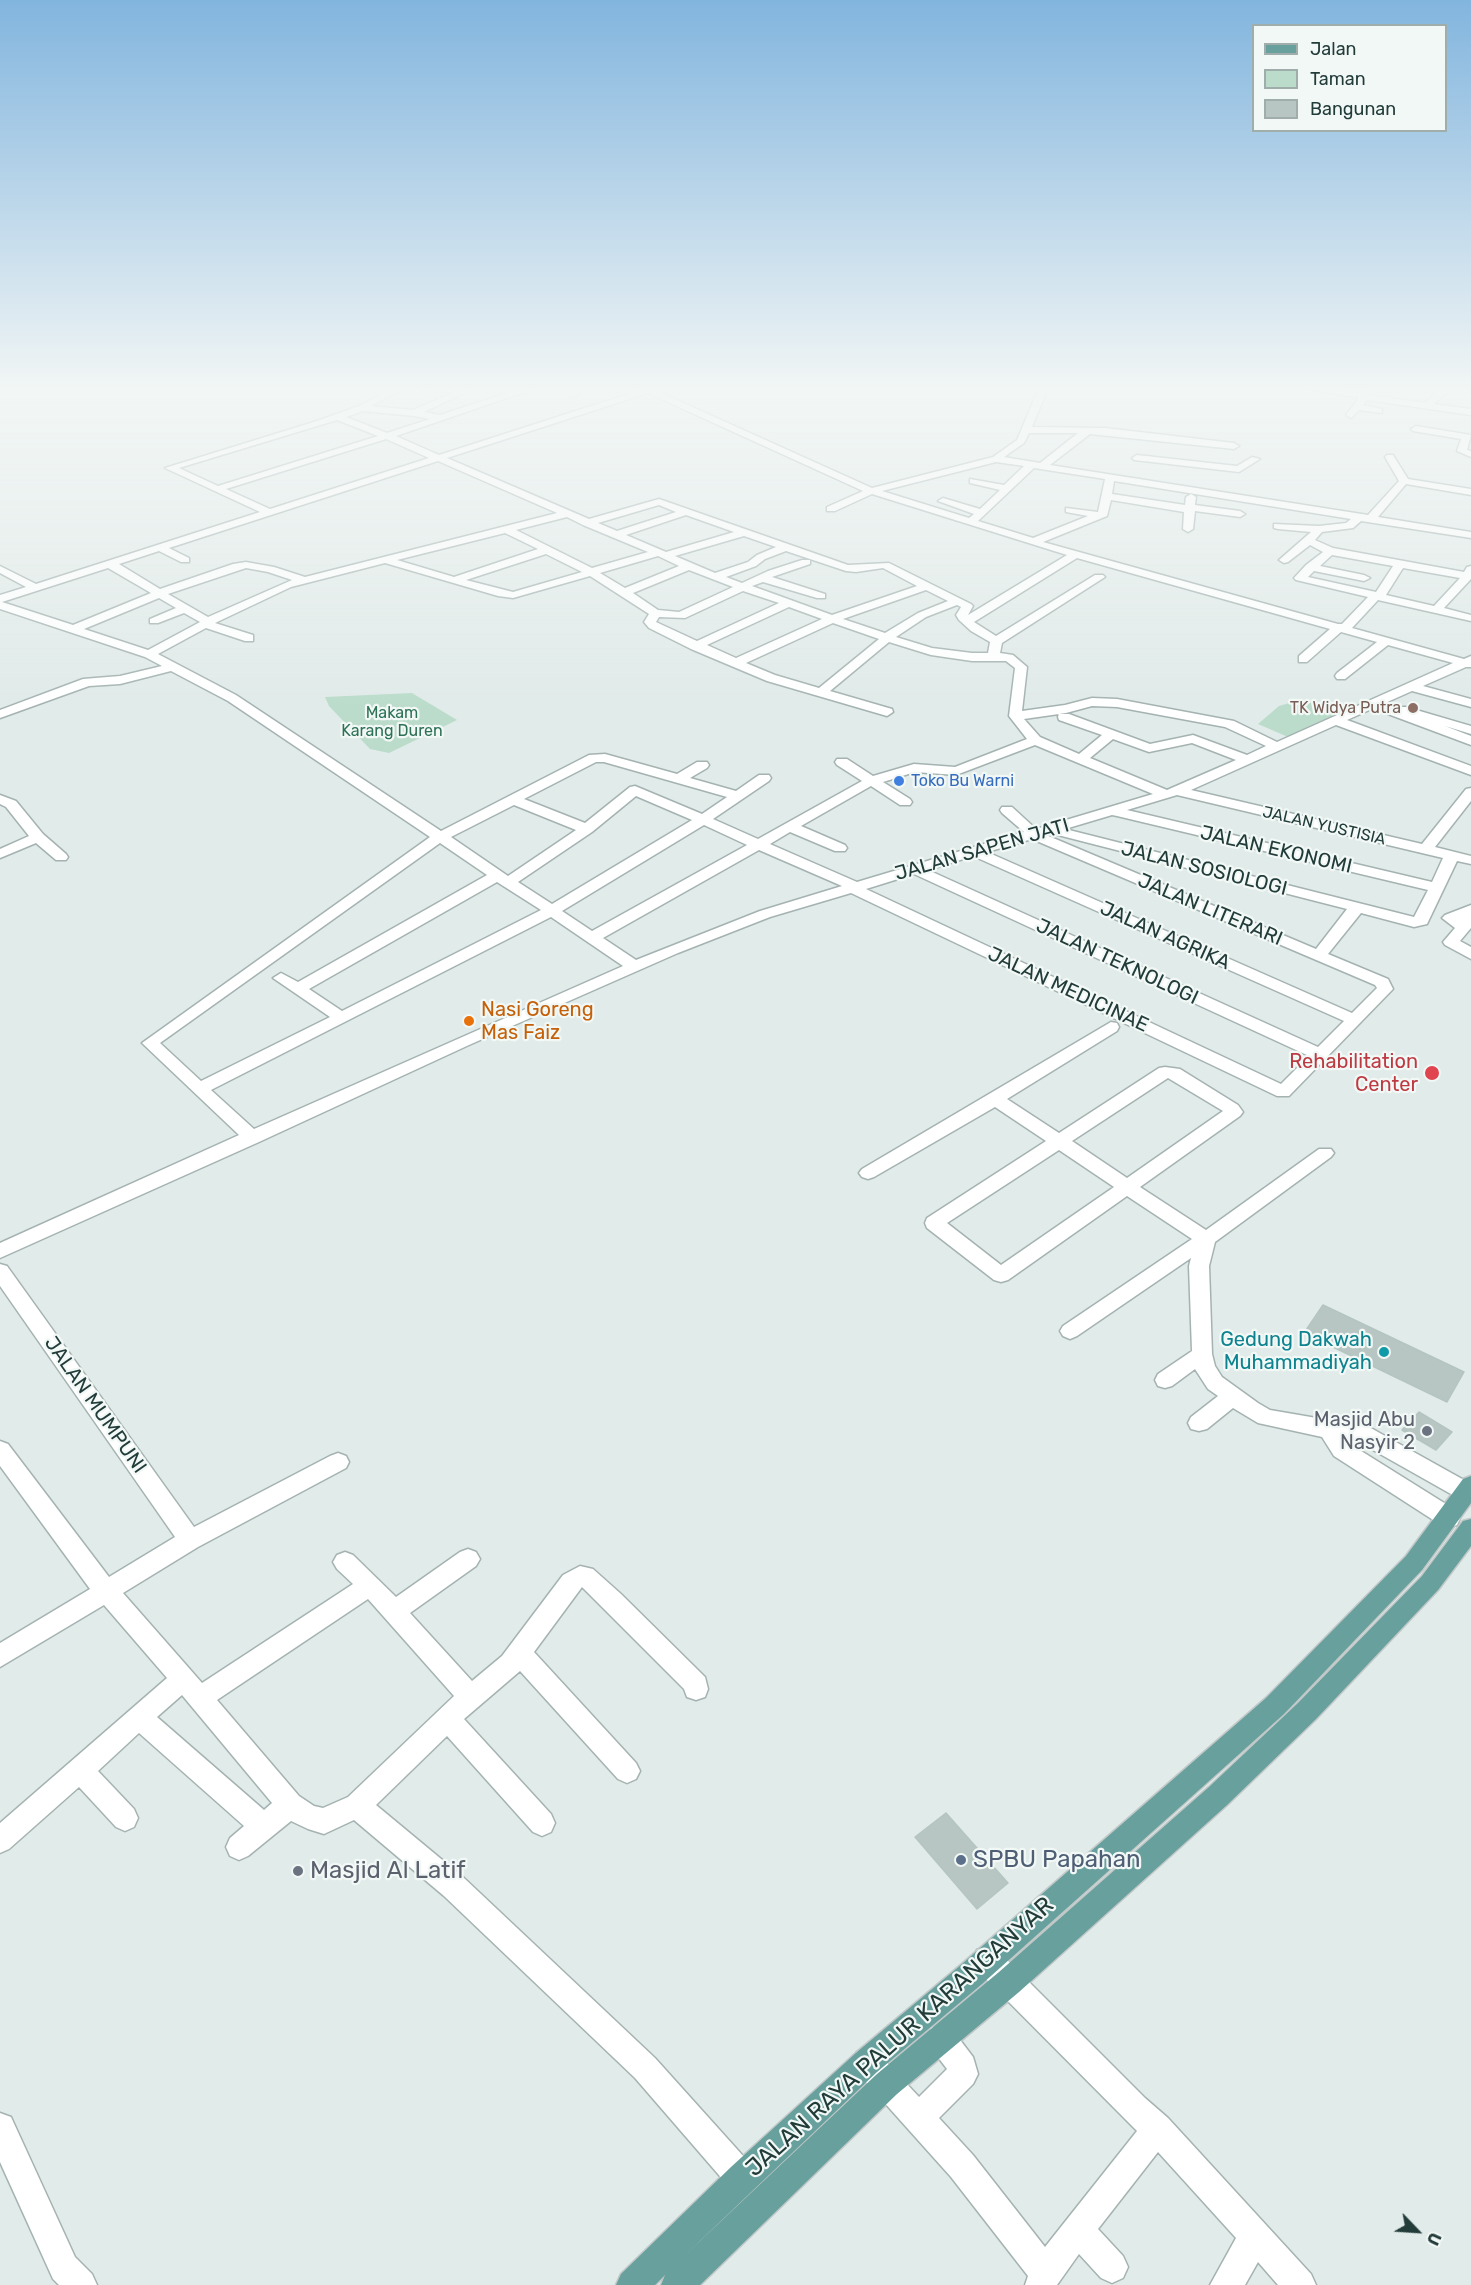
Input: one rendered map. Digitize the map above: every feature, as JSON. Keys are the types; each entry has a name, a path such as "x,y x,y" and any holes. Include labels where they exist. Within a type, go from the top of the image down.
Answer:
{"main road":[{"name":"JALAN RAYA PALUR KARANGANYAR","path":"632,2285 742,2178 877,2073 941,2038 1009,1982 1218,1796 1307,1712 1430,1583 1460,1523 1468,1488"},
{"name":"JALAN RAYA PALUR KARANGANYAR","path":"677,2285 987,1960 1275,1706 1414,1563 1460,1523"}],"street":[{"path":"230,495 271,513"},
{"path":"0,599 327,495"},
{"path":"520,495 715,578 887,638 948,655 994,656 1014,661 1021,667 1022,680 1016,716 1035,740 956,771 914,768 871,781 592,938"},
{"path":"831,509 863,495"},
{"path":"882,495 1033,542 1468,666"},
{"path":"969,523 1001,495"},
{"path":"1188,529 1191,495"},
{"path":"1222,495 1365,518 1401,528 1471,535"},
{"path":"1278,526 1319,529 1351,526 1365,518 1390,495"},
{"path":"1101,515 1107,496 1240,514"},
{"path":"943,501 982,513"},
{"path":"587,523 656,502 783,548 849,569 885,565 968,607 962,615 986,637 996,641"},
{"path":"1070,510 1101,515"},
{"path":"616,534 685,512"},
{"path":"149,654 206,623 279,588 566,514"},
{"path":"1033,542 1101,515"},
{"path":"1284,560 1309,542 1319,529"},
{"path":"508,530 591,572 655,613 681,616 763,578 806,562"},
{"path":"386,560 513,595 591,572 742,533"},
{"path":"1309,542 1330,551 1468,576"},
{"path":"160,548 185,560"},
{"path":"715,578 752,564 767,554 783,548"},
{"path":"454,580 547,550"},
{"path":"1330,551 1300,578 1471,618"},
{"path":"967,621 1076,554"},
{"path":"110,564 161,592 206,623 249,638"},
{"path":"1303,659 1378,596 1400,564"},
{"path":"74,629 161,592 243,565 278,571 303,580"},
{"path":"624,593 688,566"},
{"path":"1310,567 1364,578"},
{"path":"0,569 36,588"},
{"path":"1437,609 1468,576"},
{"path":"996,641 1099,577"},
{"path":"763,578 821,596"},
{"path":"738,662 831,619 885,598 927,586"},
{"path":"695,646 789,605 821,596 835,589"},
{"path":"870,591 885,598"},
{"path":"143,613 174,601"},
{"path":"822,692 887,638 916,618 957,601"},
{"path":"0,605 149,654 232,698 634,966"},
{"path":"154,621 186,608"},
{"path":"655,613 650,621 653,626 695,646 738,662 781,682 887,712"},
{"path":"994,656 996,641"},
{"path":"1341,676 1386,641"},
{"name":"JALAN SAPEN JATI","path":"0,1251 634,966 765,914 1173,793 1447,672 1468,666"},
{"path":"0,714 87,682 120,680 171,667"},
{"path":"1413,687 1471,703"},
{"path":"1016,716 1066,709 1092,702 1117,703 1229,724 1278,747"},
{"path":"1471,730 1406,711 1393,711 1471,741"},
{"path":"1064,717 1107,739"},
{"path":"1337,721 1471,771"},
{"path":"1080,734 1152,748 1183,740 1195,740 1249,760"},
{"path":"1081,759 1107,739"},
{"name":"JALAN YUSTISIA","path":"1035,740 1173,793 1471,860"},
{"path":"253,1138 150,1043 441,837 597,757 738,796"},
{"path":"842,762 905,802"},
{"path":"679,779 702,765"},
{"path":"300,988 504,878 587,829 657,773"},
{"path":"199,1089 484,947 551,911 704,820 764,778"},
{"name":"JALAN MEDICINAE","path":"635,790 854,887 1283,1092 1320,1054"},
{"path":"1426,849 1471,792"},
{"path":"0,799 11,804 38,837 61,857"},
{"path":"514,800 587,829"},
{"name":"JALAN LITERARI","path":"1007,810 1035,835 1382,982 1385,988 1383,991 1355,1020"},
{"name":"JALAN EKONOMI","path":"1115,812 1437,888"},
{"path":"790,827 840,848"},
{"name":"JALAN SOSIOLOGI","path":"1052,830 1419,922 1437,888"},
{"path":"0,854 38,837"},
{"name":"JALAN AGRIKA","path":"975,852 1355,1020"},
{"path":"1437,888 1452,855"},
{"name":"JALAN TEKNOLOGI","path":"914,869 1320,1054"},
{"path":"1319,956 1357,907"},
{"path":"1471,910 1450,917 1461,923 1452,943 1471,954"},
{"path":"281,978 300,988 314,1006 340,1017"},
{"path":"1320,1054 1355,1020"},
{"path":"868,1173 994,1100 1111,1028"},
{"path":"1166,1072 1174,1073 1234,1111 1233,1114 1127,1186 1001,1275 934,1223 1166,1072"},
{"path":"994,1100 1206,1239"},
{"path":"1071,1331 1206,1239 1325,1153"},
{"path":"1206,1239 1198,1266 1202,1354 1204,1368 1215,1383 1232,1397 1266,1417 1366,1436 1468,1488"},
{"name":"JALAN MUMPUNI","path":"0,1271 190,1540"},
{"path":"1165,1380 1202,1354"},
{"path":"1199,1423 1232,1397"},
{"path":"1329,1430 1349,1453 1460,1523"},
{"path":"0,1450 105,1590 290,1805 308,1818 324,1821 357,1806 470,1697 492,1681 520,1653 571,1582 580,1576 585,1576 614,1601 652,1639 696,1689"},
{"path":"0,1656 190,1540 338,1462"},
{"path":"395,1611 468,1559"},
{"path":"345,1562 395,1611 470,1697"},
{"path":"200,1698 370,1585"},
{"path":"520,1653 627,1771"},
{"path":"0,1840 182,1680"},
{"path":"140,1718 264,1827"},
{"path":"448,1720 542,1823"},
{"path":"80,1770 125,1818"},
{"path":"239,1847 290,1805"},
{"path":"357,1806 423,1859 645,2068 742,2178"},
{"path":"987,1960 1134,2109 1157,2129 1300,2285"},
{"path":"918,2118 963,2074 963,2067 941,2038"},
{"path":"877,2073 963,2166 1043,2279 1157,2129"},
{"path":"0,2128 64,2268 81,2285"},
{"path":"1078,2231 1112,2267"},
{"path":"1226,2285 1241,2262 1254,2235"}],"green space":[{"name":"Makam Karang Duren","path":"412,693 457,720 389,753 370,749 329,706 325,697"},
{"path":"1296,701 1322,704 1341,713 1288,737 1258,724 1279,706"}],"building":[{"name":"Gedung Dakwah Muhammadiyah","path":"1323,1305 1464,1372 1447,1402 1304,1333"},
{"name":"Masjid Abu Nasyir 2","path":"1419,1412 1452,1432 1436,1450 1402,1430"},
{"name":"SPBU Papahan","path":"946,1813 1008,1883 977,1909 915,1837"}],"place":[{"name":"TK Widya Putra","path":"1413,708"},
{"name":"Toko Bu Warni","path":"899,781"},
{"name":"Nasi Goreng Mas Faiz","path":"469,1021"},
{"name":"Rehabilitation Center","path":"1432,1073"},
{"name":"Gedung Dakwah Muhammadiyah","path":"1384,1352"},
{"name":"Masjid Abu Nasyir 2","path":"1427,1431"},
{"name":"SPBU Papahan","path":"961,1860"},
{"name":"Masjid Al Latif","path":"298,1871"}]}
